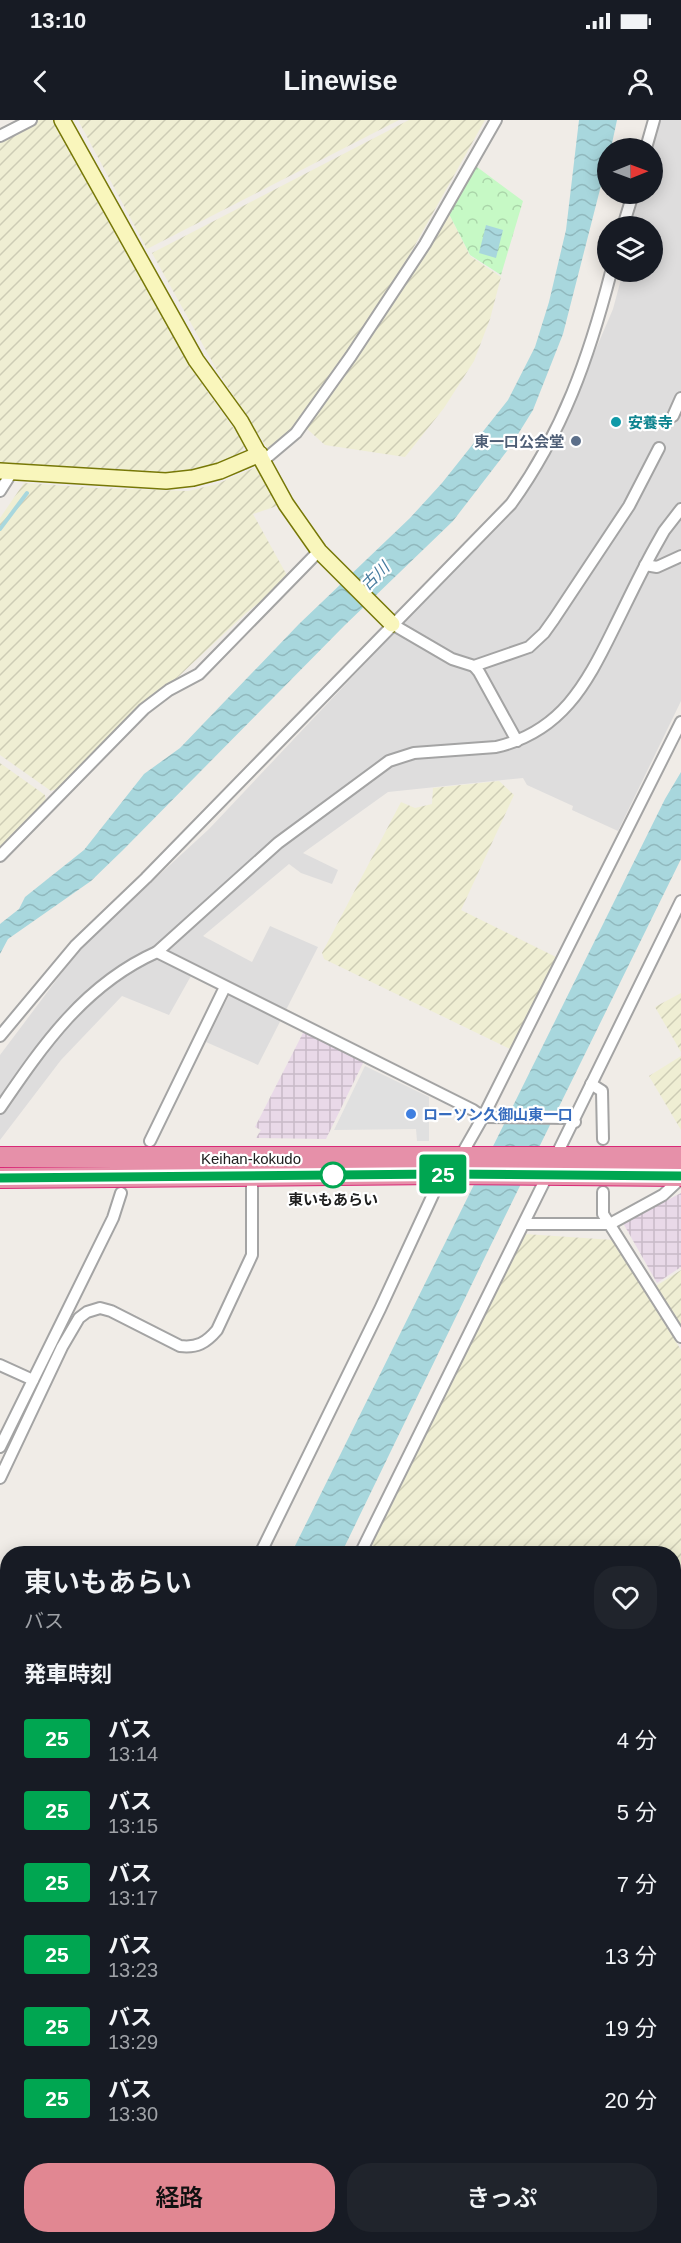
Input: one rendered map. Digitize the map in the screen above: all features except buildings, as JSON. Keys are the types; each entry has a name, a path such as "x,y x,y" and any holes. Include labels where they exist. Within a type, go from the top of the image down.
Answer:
{"highway":[{"name":"Keihan-kokudo","path":"0,1157 464,1163 548,1166 681,1177"},
{"name":"Keihan-kokudo","path":"548,1166 681,1157"},
{"name":"Keihan-kokudo","path":"0,1178 442,1174 464,1163"}],"street":[{"path":"0,136 31,120"},
{"path":"62,120 196,360 242,422 286,504 321,553 390,621 452,660 474,666 529,647 544,633 629,506 659,448"},
{"path":"0,491 6,471 166,481 194,478 262,457 296,433 351,356 424,244 496,120"},
{"path":"649,138 654,120"},
{"path":"0,1036 76,945 146,878 390,621 511,504 538,465 573,394 594,337 608,282"},
{"path":"673,416 681,398"},
{"path":"0,1108 61,1024 86,997 136,961 157,952 278,843 388,761 414,753 496,747 531,734 557,716 585,684 645,565 664,531 681,509"},
{"path":"0,856 144,709 169,690 199,674 321,553"},
{"path":"645,565 657,567 681,556"},
{"path":"474,666 517,741"},
{"path":"464,1163 681,722"},
{"path":"364,1546 524,1224 548,1166 681,902"},
{"path":"157,952 487,1118 571,1120"},
{"path":"150,1141 225,987"},
{"path":"591,1084 602,1091 603,1139"},
{"path":"264,1546 380,1309 442,1174"},
{"path":"0,1478 62,1347 79,1318 87,1312 100,1308 111,1311 180,1346 201,1345 209,1340 217,1330 252,1255 252,1176"},
{"path":"524,1224 610,1224 663,1195 681,1177"},
{"path":"603,1192 603,1214 681,1337"},
{"path":"0,1448 113,1218 121,1194"},
{"path":"0,1365 33,1380"}],"shaded area":[{"path":"658,120 681,120 681,701 618,831 572,810 573,806 527,785 523,778 388,792 303,853 338,870 332,884 301,873 289,864 203,936 252,962 270,926 318,947 258,1065 206,1042 233,987 196,967 169,1015 122,996 61,1060 0,1140 0,1055 82,946 209,829 525,494 547,456 584,377 613,309 620,282 663,282 663,216 632,216 635,204 663,204 663,138 654,138"},
{"path":"304,1031 364,1061 326,1139 256,1138 261,1130 255,1127"},
{"path":"365,1066 429,1097 429,1141 417,1141 416,1129 334,1130"},
{"path":"681,1193 681,1267 657,1283 623,1223"}],"green space":[{"path":"35,120 55,120 206,390 242,440 244,446 240,456 184,473 125,474 0,465 0,138"},
{"path":"78,120 399,120 147,249"},
{"path":"409,120 485,120 410,254 354,347 298,423 268,449 218,372 152,253"},
{"path":"475,161 477,167 523,201 501,275 470,255 447,210"},
{"path":"448,212 470,256 501,277 490,319 474,361 444,408 405,457 325,445 306,428"},
{"path":"258,466 280,505 253,514 289,579 246,613 61,787 51,791 0,755 0,518 24,483 188,491 217,484"},
{"path":"0,763 45,795 46,802 0,847"},
{"path":"499,781 514,795 461,910 556,957 510,1049 324,959 322,953 401,802 415,808 432,804 433,788"},
{"path":"681,993 681,1052 655,1007"},
{"path":"681,1056 681,1130 649,1076"},
{"path":"525,1234 613,1240 681,1350 681,1546 371,1546"},
{"path":"681,1270 681,1327 656,1286"}],"water":[{"name":"古川","path":"579,120 617,120 613,138 597,138 597,201 563,334 533,410 510,447 453,521 345,625 123,850 91,881 8,939 0,954 0,924 19,909 25,897 84,850 144,774 180,748 299,624 410,518 442,483 508,400 535,347 549,302 566,230"},
{"path":"486,225 503,230 496,258 479,253"},
{"path":"681,772 681,859 345,1546 295,1546 665,799"}],"waterway":[{"path":"0,529 27,493"}],"bus line":[{"name":"25","path":"0,1178 442,1174 681,1176"}],"place":[{"name":"安養寺","path":"616,422"},
{"name":"東一口公会堂","path":"576,441"},
{"name":"ローソン久御山東一口","path":"411,1114"},
{"name":"東いもあらい","path":"333,1175"}]}
